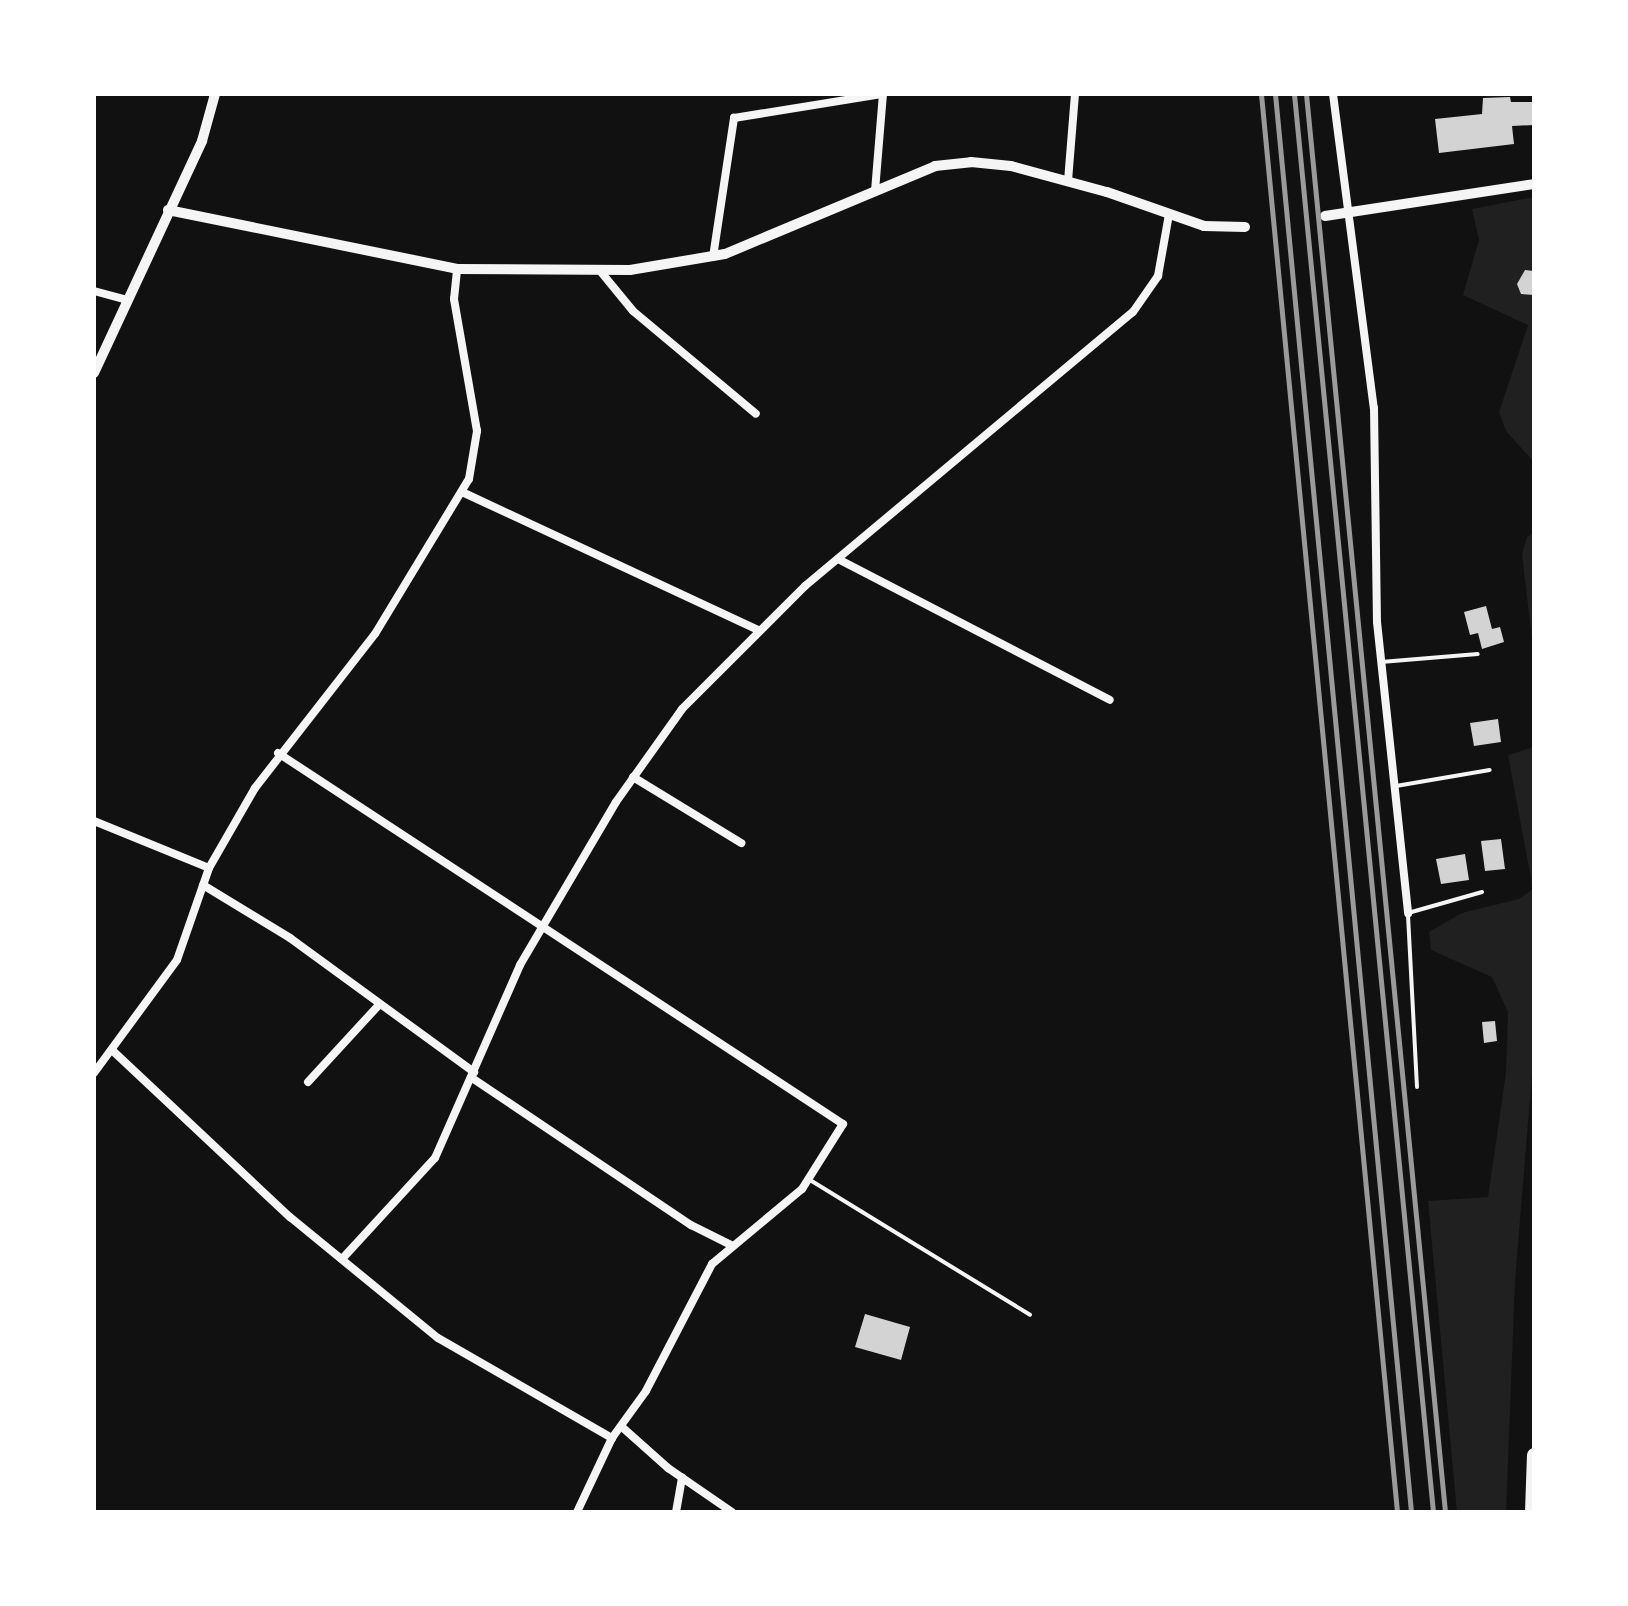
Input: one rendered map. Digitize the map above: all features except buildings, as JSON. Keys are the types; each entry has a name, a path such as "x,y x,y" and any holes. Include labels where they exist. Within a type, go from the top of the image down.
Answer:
{"highway":[{"path":"1532,1512 1534,1455"}],"street":[{"path":"94,373 202,141 215,94"},
{"path":"713,257 734,118 883,94 875,191"},
{"path":"1068,181 1075,94"},
{"path":"1333,94 1374,408 1381,662 1408,913"},
{"path":"168,210 457,269 601,272 713,257 951,163 1011,166 1068,181 1216,229 1245,227"},
{"path":"1325,216 1534,184"},
{"path":"342,1259 435,1158 502,1002 543,924 633,777 692,696 758,630 838,559 1133,312 1158,276 1169,214"},
{"path":"94,1073 177,960 209,868 278,753 375,634 462,492 475,464 477,431 454,299 457,269"},
{"path":"601,272 633,311 756,414"},
{"path":"94,291 128,300"},
{"path":"462,492 758,630"},
{"path":"838,559 1110,700"},
{"path":"278,753 543,924 843,1124 810,1180 731,1245 700,1284 622,1427 612,1438 577,1512"},
{"path":"633,777 741,843"},
{"path":"94,821 209,868"},
{"path":"203,885 290,938 473,1075 691,1225 731,1245"},
{"path":"308,1082 378,1006"},
{"path":"113,1051 342,1259 461,1354 612,1438"},
{"path":"622,1427 682,1478 732,1512"},
{"path":"676,1512 682,1478"}],"lane":[{"path":"1381,662 1478,654"},
{"path":"1396,786 1490,770"},
{"path":"1417,1087 1408,913 1482,892"},
{"path":"810,1180 1030,1315"}],"shaded area":[{"path":"1534,197 1534,462 1506,431 1499,412 1528,325 1463,295 1479,240 1472,209"},
{"path":"1534,533 1534,656 1522,554 1527,537"},
{"path":"1534,747 1534,1049 1515,1281 1506,1512 1457,1512 1428,1201 1488,1197 1506,1073 1508,1012 1492,977 1431,950 1429,932 1462,913 1519,899 1533,889 1508,755"}],"railway":[{"path":"1261,94 1397,1512"},
{"path":"1275,94 1411,1512"},
{"path":"1294,94 1433,1512"},
{"path":"1306,94 1445,1512"}]}
